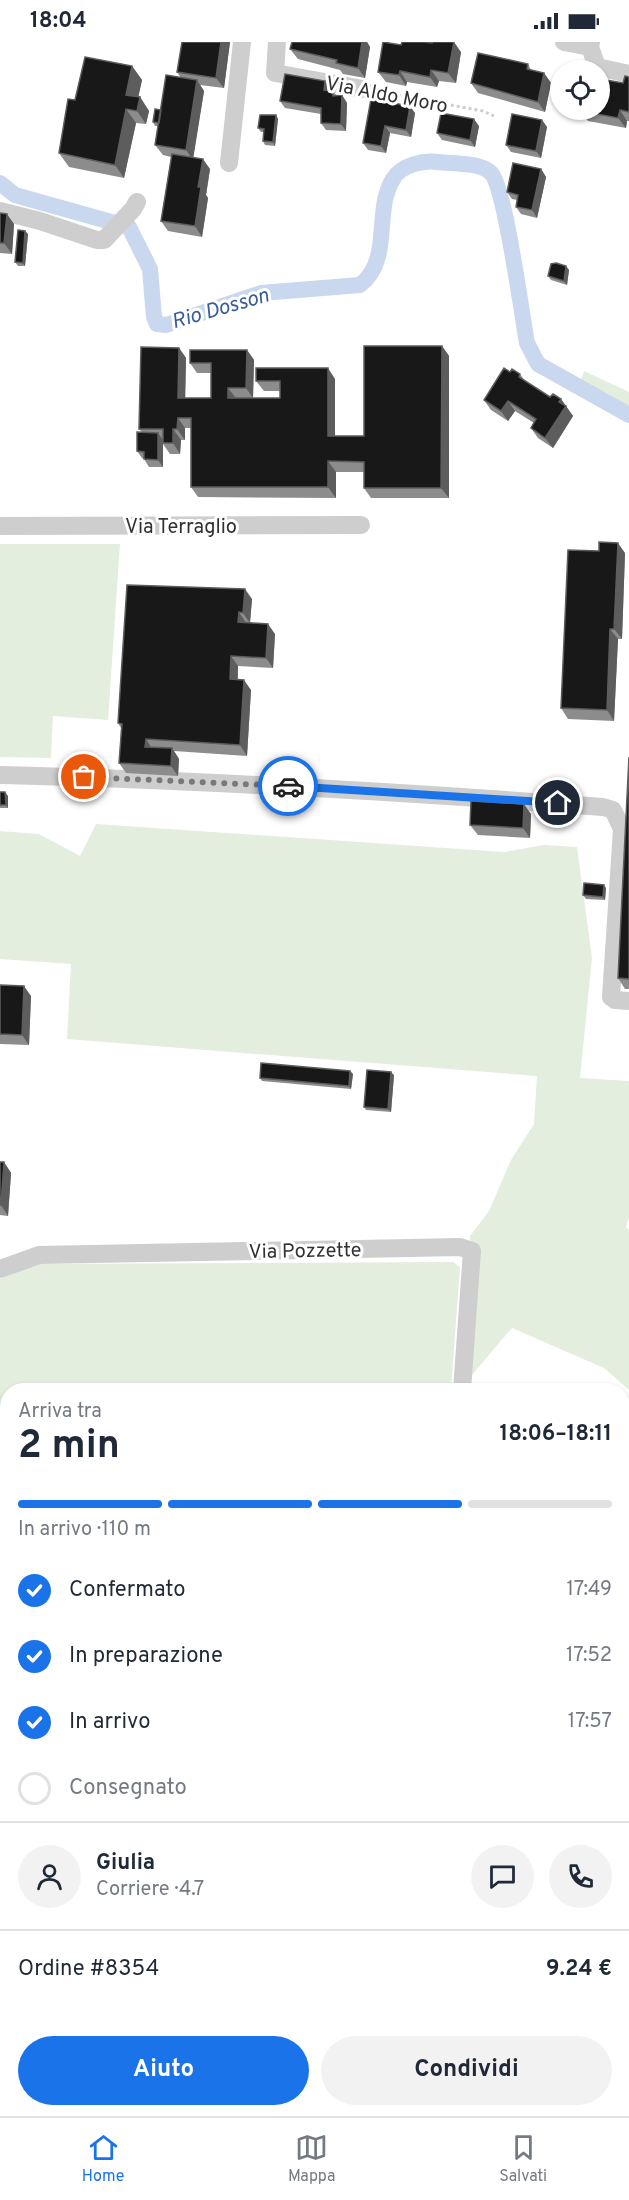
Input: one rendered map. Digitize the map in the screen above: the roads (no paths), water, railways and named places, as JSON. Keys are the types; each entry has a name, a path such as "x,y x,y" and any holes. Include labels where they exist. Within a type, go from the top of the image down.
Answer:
{"street":[{"path":"229,163 242,42"},
{"name":"Via Aldo Moro","path":"277,42 275,73 363,89"},
{"path":"564,42 590,44 597,67 629,74"},
{"path":"0,211 40,221 97,240 104,240 135,206"},
{"name":"Via Terraglio","path":"0,526 361,525"},
{"path":"0,775 126,778 380,791 603,807 613,810 622,829 611,997 615,1000 629,1000"},
{"name":"Via Pozzette","path":"0,1269 39,1255 460,1247 472,1251 463,1383"}],"waterway":[{"name":"Rio Dosson","path":"0,183 15,195 129,227 150,269 154,317 157,324 166,325 261,293 360,285 370,274 376,262 380,249 387,192 393,179 401,170 413,164 426,162 466,164 486,169 496,183 502,202 527,343 538,364 629,415"}]}
